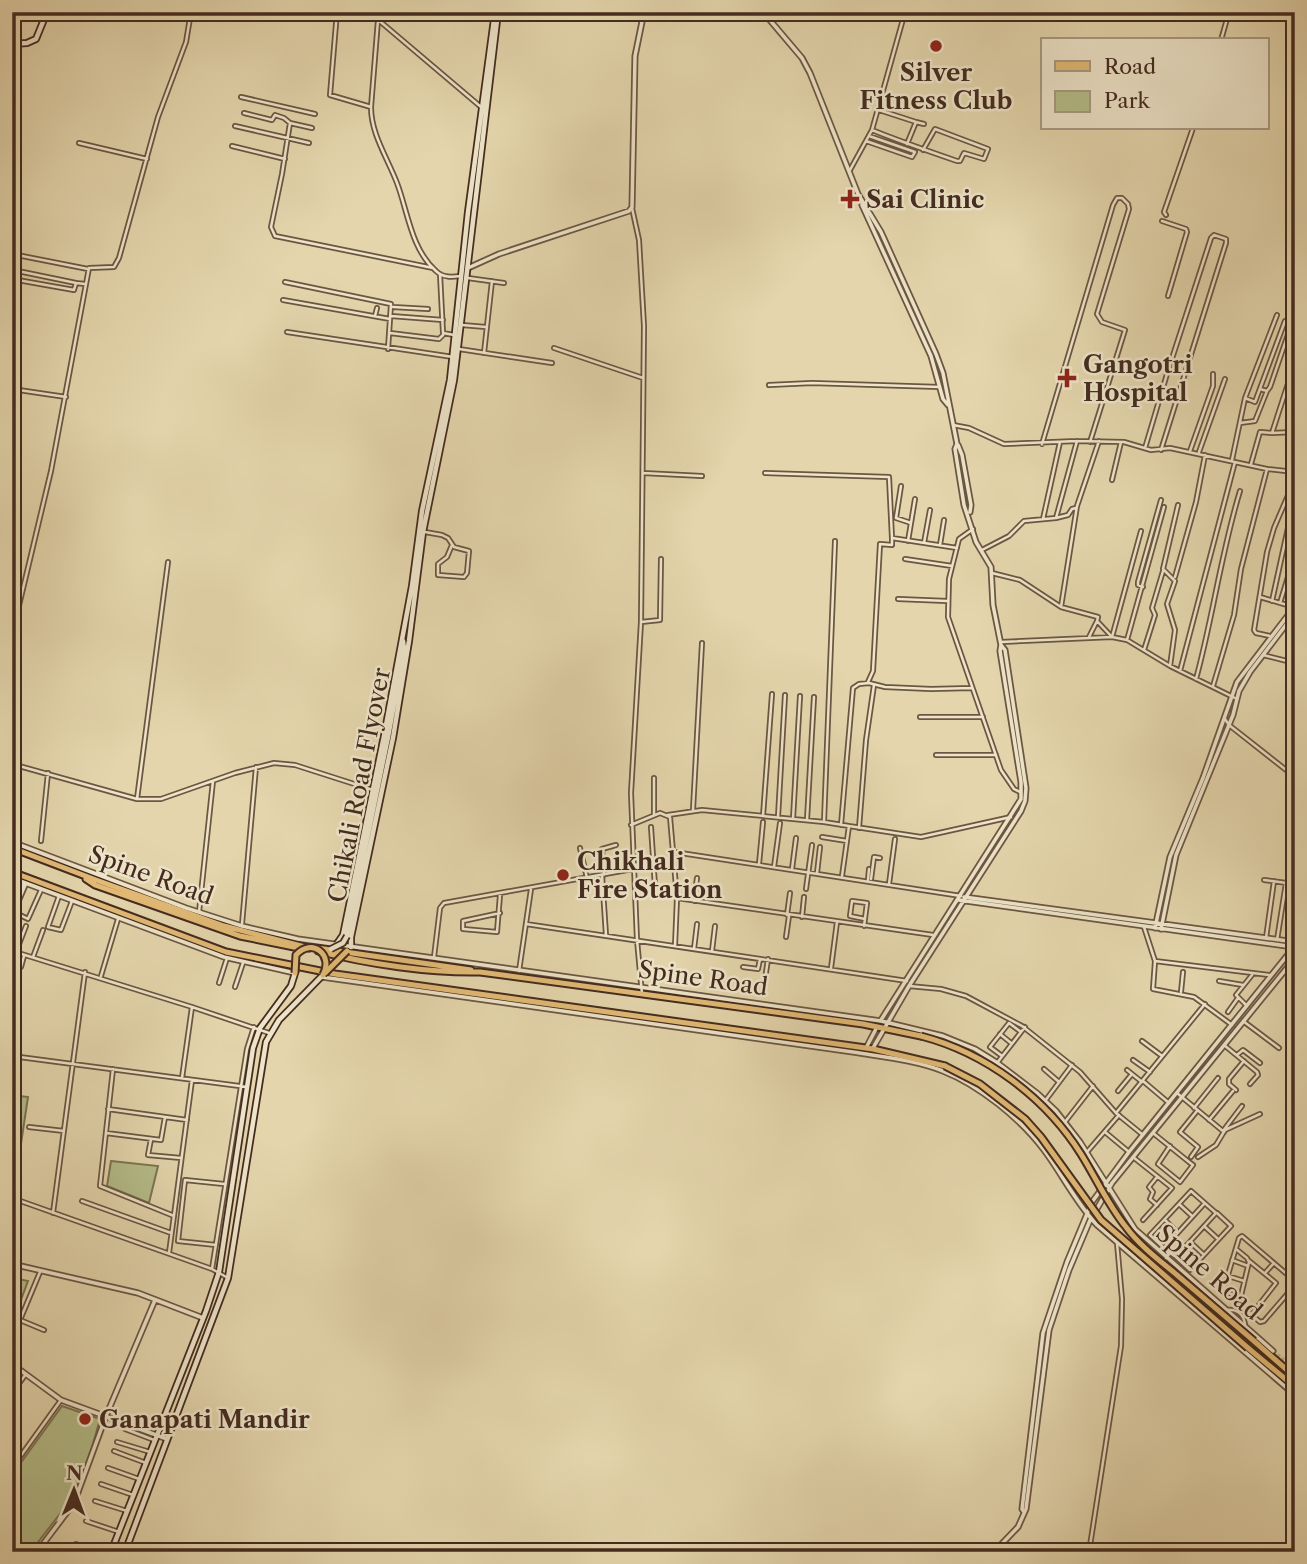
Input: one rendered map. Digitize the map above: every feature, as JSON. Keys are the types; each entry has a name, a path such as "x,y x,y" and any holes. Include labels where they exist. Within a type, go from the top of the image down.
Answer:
{"main road":[{"path":"12,44 36,39 47,12"},
{"path":"466,267 496,12"},
{"path":"125,1552 228,1278 264,1051 270,1033 290,1007 349,949 393,738 409,641 421,532 453,357 466,267 496,12"},
{"path":"421,532 448,416 462,325 464,277"},
{"path":"333,947 342,935 416,573"},
{"name":"Chikali Road Flyover","path":"333,947 343,943 347,936 388,737 404,649 403,640"},
{"path":"404,649 409,641"},
{"name":"Spine Road","path":"12,848 242,928 346,958 642,991 882,1024"},
{"name":"Spine Road","path":"12,872 226,953 335,974 868,1051 945,1066 980,1084 1025,1119 1101,1220 1262,1363 1295,1388"},
{"path":"81,874 94,885 240,936 302,949 349,949 480,972"},
{"name":"Chikali Road Flyover","path":"347,936 349,949"},
{"path":"314,947 326,957 323,975"},
{"path":"111,1552 219,1272 244,1087 257,1028 289,990 295,973 294,958 302,949"},
{"path":"882,1024 953,1045 982,1060 1040,1103 1080,1153 1130,1233 1271,1353"},
{"name":"Spine Road","path":"1271,1353 1295,1377"}],"street":[{"path":"85,285 13,270 18,255 89,270 99,267 108,269 117,264 158,117 186,42 191,12"},
{"path":"337,12 330,95 371,107"},
{"path":"369,12 483,108"},
{"path":"642,991 631,825 641,622 644,326 639,240 632,207 635,56 644,12"},
{"path":"763,12 806,65 858,194 931,356 943,399 948,405"},
{"path":"849,171 870,133 905,12"},
{"path":"1221,38 1229,12"},
{"path":"378,20 371,124 397,184 414,237 424,258 440,274 447,277 504,283"},
{"path":"242,97 315,114"},
{"path":"877,109 924,124"},
{"path":"244,113 272,120 275,115 290,123 312,128"},
{"path":"907,144 916,122"},
{"path":"290,123 271,227 275,236 433,268"},
{"path":"235,126 309,143"},
{"path":"870,133 881,135 923,150 959,161 964,153 984,159 988,148 935,129 923,150"},
{"path":"1164,215 1192,130"},
{"path":"866,141 912,157 915,152 870,133"},
{"path":"79,143 147,159"},
{"path":"232,146 285,159"},
{"path":"323,975 566,1012 868,1051 908,983 1021,811 1024,794 1007,662 993,605 992,573 964,505 957,444 946,385 936,355 881,232 858,194"},
{"path":"1042,444 1113,205 1117,198 1122,198 1129,209 1097,314 1102,321 1125,330 1090,442"},
{"path":"466,267 626,214 632,207"},
{"path":"1161,221 1187,232 1168,296"},
{"path":"1145,448 1178,337 1214,235 1226,239 1226,243 1161,450"},
{"path":"12,635 51,471 89,270"},
{"path":"390,333 439,339 444,334 440,274"},
{"path":"12,279 84,292"},
{"path":"484,353 492,281"},
{"path":"74,290 76,282"},
{"path":"285,282 390,303 392,307 388,349"},
{"path":"283,300 391,318 443,320"},
{"path":"392,307 428,309"},
{"path":"375,316 377,308"},
{"path":"1240,423 1255,421 1295,314"},
{"path":"1180,671 1234,461 1245,398 1276,315"},
{"path":"1245,398 1255,402 1285,321"},
{"path":"462,325 486,327"},
{"path":"287,332 453,357"},
{"path":"444,334 455,335"},
{"path":"554,348 643,378"},
{"path":"459,349 552,363"},
{"path":"1272,433 1295,362"},
{"path":"1189,452 1213,386 1213,374"},
{"path":"1198,453 1225,379"},
{"path":"769,385 812,383 940,387"},
{"path":"12,389 66,397"},
{"path":"1260,389 1267,391"},
{"path":"953,425 969,428 1000,443 1121,442 1151,450 1171,448 1267,469 1295,472"},
{"path":"1251,465 1260,432 1295,432"},
{"path":"1056,518 1077,441"},
{"path":"1043,519 1060,442"},
{"path":"1061,607 1076,508 1099,442"},
{"path":"1111,480 1121,442"},
{"path":"1170,666 1175,630 1167,604 1196,502 1205,455"},
{"path":"1213,687 1234,615 1241,569 1267,469"},
{"path":"643,473 702,476"},
{"path":"765,473 819,473 831,476 890,478 892,545 880,544 871,675 867,683"},
{"path":"1270,636 1254,631 1267,552 1295,479"},
{"path":"901,485 896,518 911,523"},
{"path":"1196,679 1207,642 1222,557 1240,491"},
{"path":"908,541 915,499"},
{"path":"1143,587 1139,586 1138,582 1161,500"},
{"path":"1224,502 1235,506"},
{"path":"1144,650 1155,615 1152,608 1178,505"},
{"path":"1127,640 1164,507"},
{"path":"982,550 1006,538 1024,521 1068,515 1076,508"},
{"path":"924,543 930,510"},
{"path":"940,545 944,520"},
{"path":"1272,601 1288,528"},
{"path":"973,530 959,539 949,579 948,617 1006,779 1024,794"},
{"path":"1112,637 1141,530"},
{"path":"421,532 442,535 453,545 470,553 464,577 443,577 437,574 439,562 447,557 453,545"},
{"path":"892,538 957,548"},
{"path":"824,822 835,541"},
{"path":"1280,603 1295,554"},
{"path":"641,622 660,620 661,559"},
{"path":"905,559 953,566"},
{"path":"137,799 168,562"},
{"path":"1163,571 1174,578"},
{"path":"992,573 1020,580 1061,607 1098,617 1097,621 1112,637"},
{"path":"1155,926 1173,850 1226,719 1237,682 1294,606 1261,597"},
{"path":"898,599 948,601"},
{"path":"1161,927 1176,855 1229,725 1239,691 1250,671 1295,613"},
{"path":"1089,637 1097,621"},
{"path":"1001,643 1089,637 1127,640 1170,666 1237,699"},
{"path":"692,810 702,643"},
{"path":"1263,655 1295,663"},
{"path":"841,825 852,692 859,684 931,690 972,688"},
{"path":"859,828 866,740 875,684"},
{"path":"763,816 772,694"},
{"path":"778,817 785,695"},
{"path":"793,818 800,696"},
{"path":"807,820 814,697"},
{"path":"920,717 983,717"},
{"path":"1226,719 1229,725 1295,777"},
{"path":"936,755 996,755"},
{"path":"12,764 137,799 162,799 274,763 295,765 373,790"},
{"path":"242,928 256,767"},
{"path":"41,841 48,773"},
{"path":"654,778 654,815"},
{"path":"199,912 213,781"},
{"path":"908,983 1024,794"},
{"path":"631,825 660,813 692,810 793,818 921,837 1012,816"},
{"path":"668,814 677,898 675,946"},
{"path":"759,864 763,822"},
{"path":"775,867 780,823"},
{"path":"651,827 655,886"},
{"path":"842,876 849,827"},
{"path":"822,837 847,841"},
{"path":"792,869 796,838"},
{"path":"890,884 895,839"},
{"name":"Spine Road","path":"12,842 242,928 333,947"},
{"path":"606,936 602,849 617,845"},
{"path":"806,889 812,845"},
{"path":"817,873 820,847"},
{"path":"580,848 587,878"},
{"path":"674,852 869,880 962,899 1144,927 1155,926"},
{"path":"869,880 874,857 880,858"},
{"path":"433,959 440,908 444,903 531,889 654,863"},
{"path":"869,869 869,880"},
{"path":"12,878 227,958 295,973"},
{"path":"694,901 697,878"},
{"path":"1264,880 1294,884"},
{"path":"1266,938 1274,881"},
{"path":"25,883 14,913 28,919 41,890"},
{"path":"12,911 25,883"},
{"path":"1277,940 1286,883"},
{"path":"520,971 531,889"},
{"path":"786,937 790,893"},
{"path":"500,894 500,914 498,932 463,929 463,921 500,914"},
{"path":"59,896 48,925 59,931 72,901"},
{"path":"802,917 804,897"},
{"path":"677,898 936,935"},
{"path":"962,899 1295,945"},
{"path":"864,926 865,919 867,903 852,901 850,916 865,919"},
{"path":"100,977 118,919"},
{"path":"831,968 837,922"},
{"path":"526,924 831,968 966,996 1025,1027 1072,1065 1117,1114 1143,1135"},
{"path":"694,949 698,924"},
{"path":"26,926 14,951 270,1033"},
{"path":"712,951 715,926"},
{"path":"1144,927 1155,961 1153,989 1181,992 1194,997 1232,1025"},
{"path":"1161,927 1266,938 1295,945"},
{"path":"33,957 43,930"},
{"path":"994,1552 1018,1527 1024,1512 1022,1509 1044,1328 1087,1214 1129,1152 1295,945"},
{"name":"Spine Road","path":"349,949 520,971 642,991"},
{"path":"12,967 21,967 24,954"},
{"path":"219,983 227,958"},
{"path":"743,967 758,969 760,958"},
{"path":"1035,1410 1049,1330 1069,1270 1091,1219 1133,1157 1295,958"},
{"path":"765,979 768,959"},
{"path":"1155,961 1272,975"},
{"path":"235,987 243,963"},
{"path":"53,1213 85,972"},
{"path":"1181,992 1183,972"},
{"path":"1247,1006 1236,995 1252,975"},
{"path":"1219,981 1243,985"},
{"path":"1228,1012 1238,999"},
{"path":"1087,1152 1205,1004"},
{"path":"182,1078 192,1007"},
{"path":"1236,1020 1279,1048"},
{"path":"1002,1056 990,1046 999,1034 1009,1023 1021,1032"},
{"name":"Spine Road","path":"882,1024 956,1040 997,1063 1045,1101 1087,1152 1130,1223 1245,1326 1271,1353"},
{"path":"997,1063 1025,1027"},
{"path":"999,1034 1012,1044"},
{"path":"1142,1041 1163,1057"},
{"path":"1224,1045 1258,1073 1250,1084"},
{"path":"1237,1055 1243,1050 1260,1063"},
{"name":"Spine Road","path":"888,1055 959,1078 1017,1120 1031,1133 1053,1162 1091,1219 1262,1363 1295,1395"},
{"path":"12,1056 244,1087 212,1269"},
{"path":"1133,1060 1150,1072"},
{"path":"1209,1120 1235,1090 1229,1084 1229,1079 1244,1061"},
{"path":"1045,1101 1072,1065"},
{"path":"113,1069 100,1186 174,1216"},
{"path":"1044,1069 1059,1082"},
{"path":"1127,1070 1169,1103"},
{"path":"1118,1091 1132,1074"},
{"path":"1191,1157 1198,1147 1180,1132 1218,1078"},
{"path":"169,1254 192,1080"},
{"path":"1065,1122 1094,1086"},
{"path":"1177,1094 1223,1131"},
{"path":"1198,1157 1216,1145 1223,1131 1242,1107"},
{"path":"108,1109 187,1120"},
{"path":"1223,1131 1260,1114"},
{"path":"106,1133 161,1140 165,1117"},
{"path":"29,1127 64,1132"},
{"path":"1104,1132 1129,1152"},
{"path":"1153,1133 1170,1146 1193,1165 1180,1182 1158,1164 1170,1146"},
{"path":"151,1139 148,1155 182,1158"},
{"path":"1133,1157 1172,1188 1143,1220"},
{"path":"1157,1177 1149,1187 1153,1192 1150,1198 1157,1205"},
{"path":"216,1245 178,1241 185,1180 225,1184"},
{"path":"1191,1191 1205,1203 1231,1226 1190,1270 1150,1235 1191,1191"},
{"path":"12,1198 212,1269 228,1278"},
{"path":"82,1200 172,1233"},
{"path":"1164,1248 1205,1203"},
{"path":"1179,1205 1193,1217"},
{"path":"1175,1257 1216,1213"},
{"path":"1165,1220 1178,1233"},
{"path":"1204,1226 1218,1239"},
{"path":"1239,1297 1225,1290 1232,1260 1242,1236 1295,1283 1262,1322 1239,1304 1248,1260"},
{"path":"1190,1242 1204,1255"},
{"path":"1089,1552 1121,1346 1122,1299 1117,1243"},
{"path":"1236,1249 1275,1281 1276,1286 1251,1315"},
{"path":"1166,1258 1170,1253"},
{"path":"1232,1260 1248,1266"},
{"path":"1265,1273 1274,1263"},
{"path":"12,1264 138,1293 203,1318"},
{"path":"12,1332 20,1320 40,1270"},
{"path":"1227,1276 1244,1281"},
{"path":"37,1552 74,1503 106,1416 155,1300"},
{"path":"1240,1313 1244,1308"},
{"path":"1226,1310 1233,1309 1240,1313 1244,1317 1245,1326"},
{"path":"20,1320 44,1330"},
{"path":"12,1364 61,1400 155,1437"},
{"path":"12,1393 26,1374"},
{"path":"12,1468 61,1400"},
{"path":"125,1429 167,1439"},
{"path":"117,1442 150,1452"},
{"path":"114,1451 145,1463"},
{"path":"108,1468 139,1479"},
{"path":"101,1484 133,1495"},
{"path":"95,1501 127,1511"},
{"path":"86,1521 119,1532"},
{"path":"12,1539 31,1552"},
{"path":"76,1544 99,1552"}],"green space":[{"path":"12,1095 28,1097 19,1157 12,1156"},
{"path":"111,1161 158,1166 149,1203 107,1186"},
{"path":"12,1275 13,1278 28,1281 12,1324"},
{"path":"62,1406 100,1419 86,1469 66,1506 32,1550 12,1535 12,1475"}],"tunnel":[{"path":"1273,1351 1295,1369"}],"place":[{"name":"Silver Fitness Club","path":"936,46"},
{"name":"Sai Clinic","path":"850,199"},
{"name":"Gangotri Hospital","path":"1067,378"},
{"name":"Chikhali Fire Station","path":"563,875"},
{"name":"Ganapati Mandir","path":"85,1419"}]}
